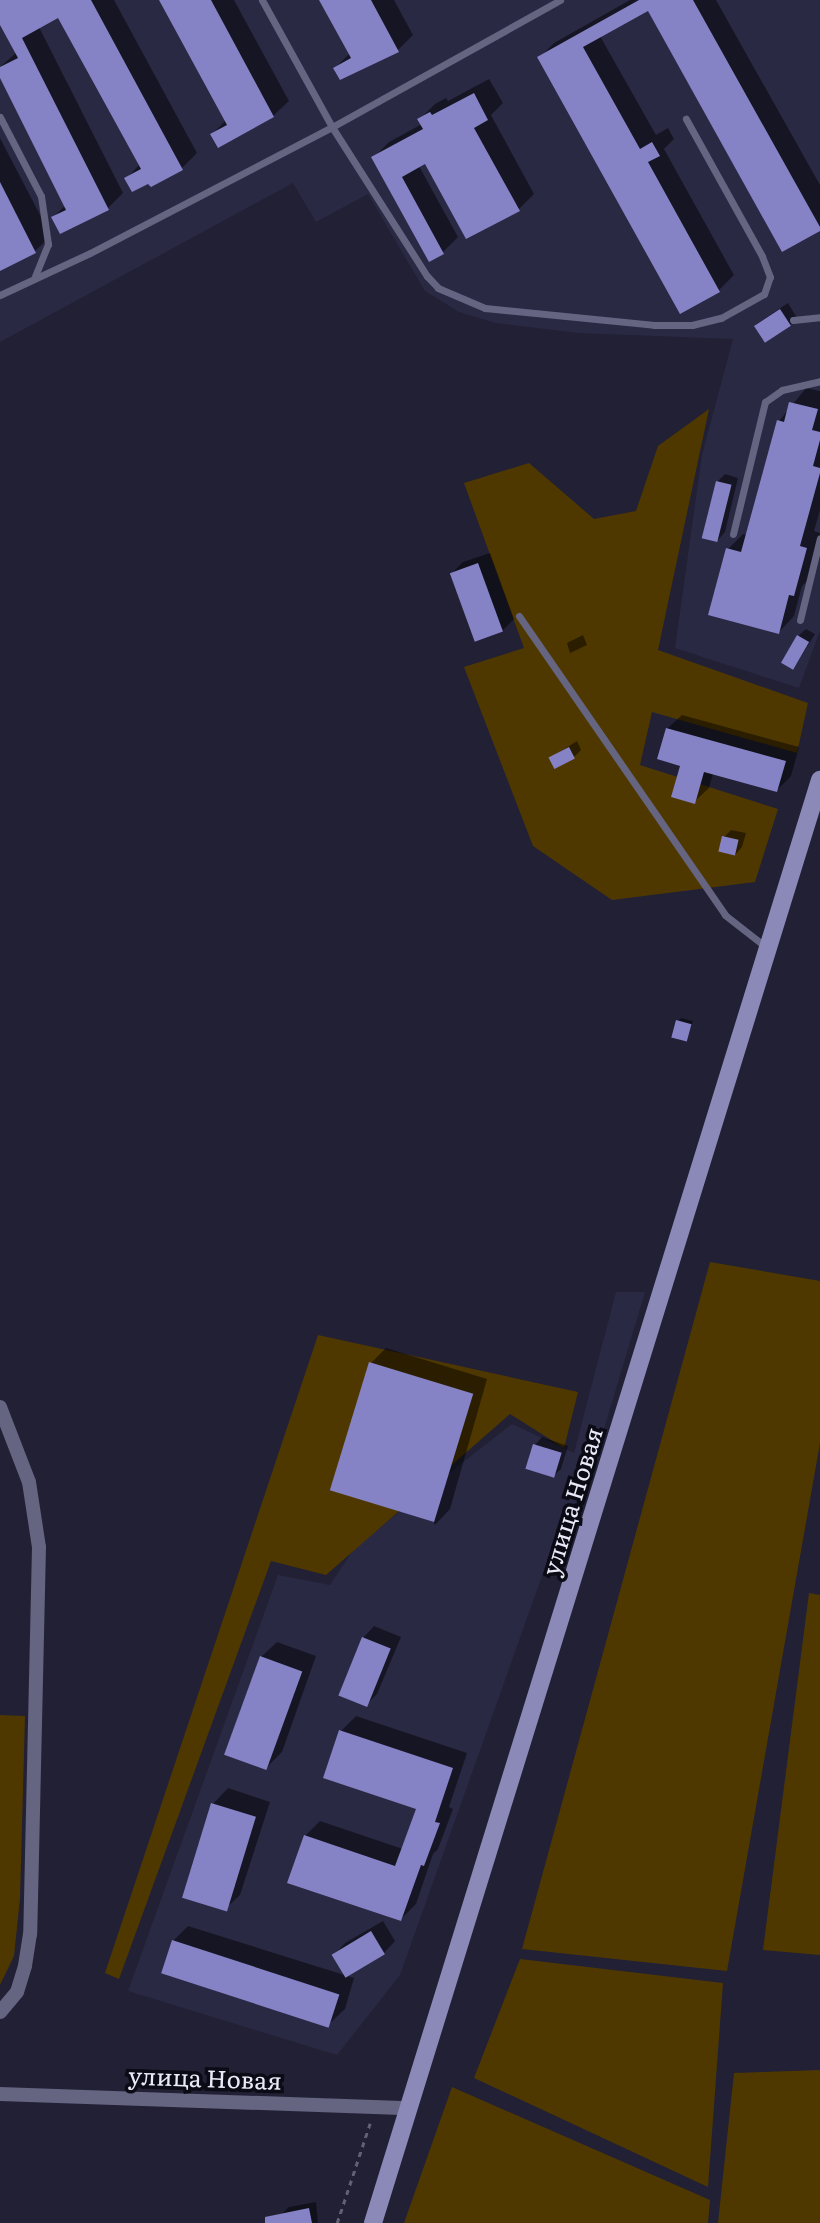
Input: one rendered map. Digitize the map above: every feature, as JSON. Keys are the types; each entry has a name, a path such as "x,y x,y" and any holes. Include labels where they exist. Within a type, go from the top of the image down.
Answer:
{"street":[{"name":"улица Новая","path":"373,2223 820,780"},
{"path":"0,1407 29,1482 39,1547 30,1934 26,1966 17,1992 0,2012"},
{"name":"улица Новая","path":"0,2094 409,2108"}],"lane":[{"path":"262,0 332,127 378,195 415,258 438,288 485,308 654,325 692,325 721,318 764,293 769,277 762,256 686,119"},
{"path":"0,295 90,253 332,127 560,0"},
{"path":"0,117 41,196 48,244 35,277"},
{"path":"793,320 820,317"},
{"path":"733,534 765,402 782,390 820,381"},
{"path":"800,620 820,538"},
{"path":"519,616 725,915 767,948"}],"path":[{"path":"337,2223 375,2107"}],"shaded area":[{"path":"0,0 820,0 820,631 799,688 675,648 702,455 733,339 579,333 496,323 459,312 425,291 368,194 316,222 293,183 0,342"},
{"path":"709,409 658,650 808,703 797,753 652,712 640,765 778,809 755,882 612,900 533,846 464,667 524,648 464,483 529,463 594,519 636,511 658,446"},
{"path":"710,1262 820,1281 820,1443 727,1971 522,1949"},
{"path":"616,1292 645,1292 581,1506 568,1503 400,1975 337,2055 128,1991 278,1575 330,1585 356,1546 512,1424 574,1453"},
{"path":"318,1335 578,1392 564,1448 510,1414 326,1575 271,1561 119,1979 105,1973"},
{"path":"809,1593 820,1595 820,1955 763,1950"},
{"path":"0,1715 25,1716 20,1898 14,1956 0,1985"},
{"path":"520,1959 723,1983 708,2187 474,2078"},
{"path":"820,2070 820,2223 718,2223 734,2073"},
{"path":"452,2087 710,2200 708,2223 404,2223"}],"building":[{"path":"0,0 91,0 183,170 151,187 148,184 132,192 124,178 141,169 58,18 22,38 109,210 60,234 51,217 66,210 0,78 0,67 18,58 0,25"},
{"path":"159,0 211,0 274,117 218,148 210,134 227,125"},
{"path":"319,0 371,0 399,52 340,80 333,68 351,58"},
{"path":"639,0 693,0 820,227 820,231 782,252 648,11 583,47 640,149 652,142 660,156 648,162 720,292 680,314 537,57"},
{"path":"474,93 488,120 474,128 520,211 466,239 425,164 402,177 444,254 429,262 371,157 423,129 417,119 430,112 432,115"},
{"path":"0,182 36,253 0,271"},
{"path":"780,309 791,326 765,343 754,326"},
{"path":"789,402 818,409 812,430 820,432 820,440 813,466 820,468 820,473 800,546 807,548 794,596 789,595 779,634 708,615 726,548 741,552 777,420 784,422"},
{"path":"716,481 732,485 717,542 702,538"},
{"path":"478,563 503,632 475,642 450,573"},
{"path":"797,635 809,642 793,670 781,663"},
{"path":"666,728 786,761 777,792 704,772 695,804 671,797 680,766 657,759"},
{"path":"569,747 575,759 554,769 549,757"},
{"path":"722,836 739,840 735,855 718,852"},
{"path":"676,1020 691,1024 687,1042 671,1037"},
{"path":"369,1362 473,1394 434,1522 330,1490"},
{"path":"533,1444 562,1453 554,1478 525,1469"},
{"path":"362,1637 391,1649 367,1707 338,1695"},
{"path":"260,1656 302,1671 266,1770 224,1755"},
{"path":"339,1730 453,1768 435,1822 440,1823 424,1866 421,1865 401,1921 287,1883 304,1835 395,1866 416,1809 323,1778"},
{"path":"211,1803 256,1817 227,1911 182,1898"},
{"path":"371,1931 385,1954 345,1978 332,1955"},
{"path":"172,1940 339,1994 329,2028 161,1973"},
{"path":"309,2208 312,2223 265,2223 265,2217"}]}
